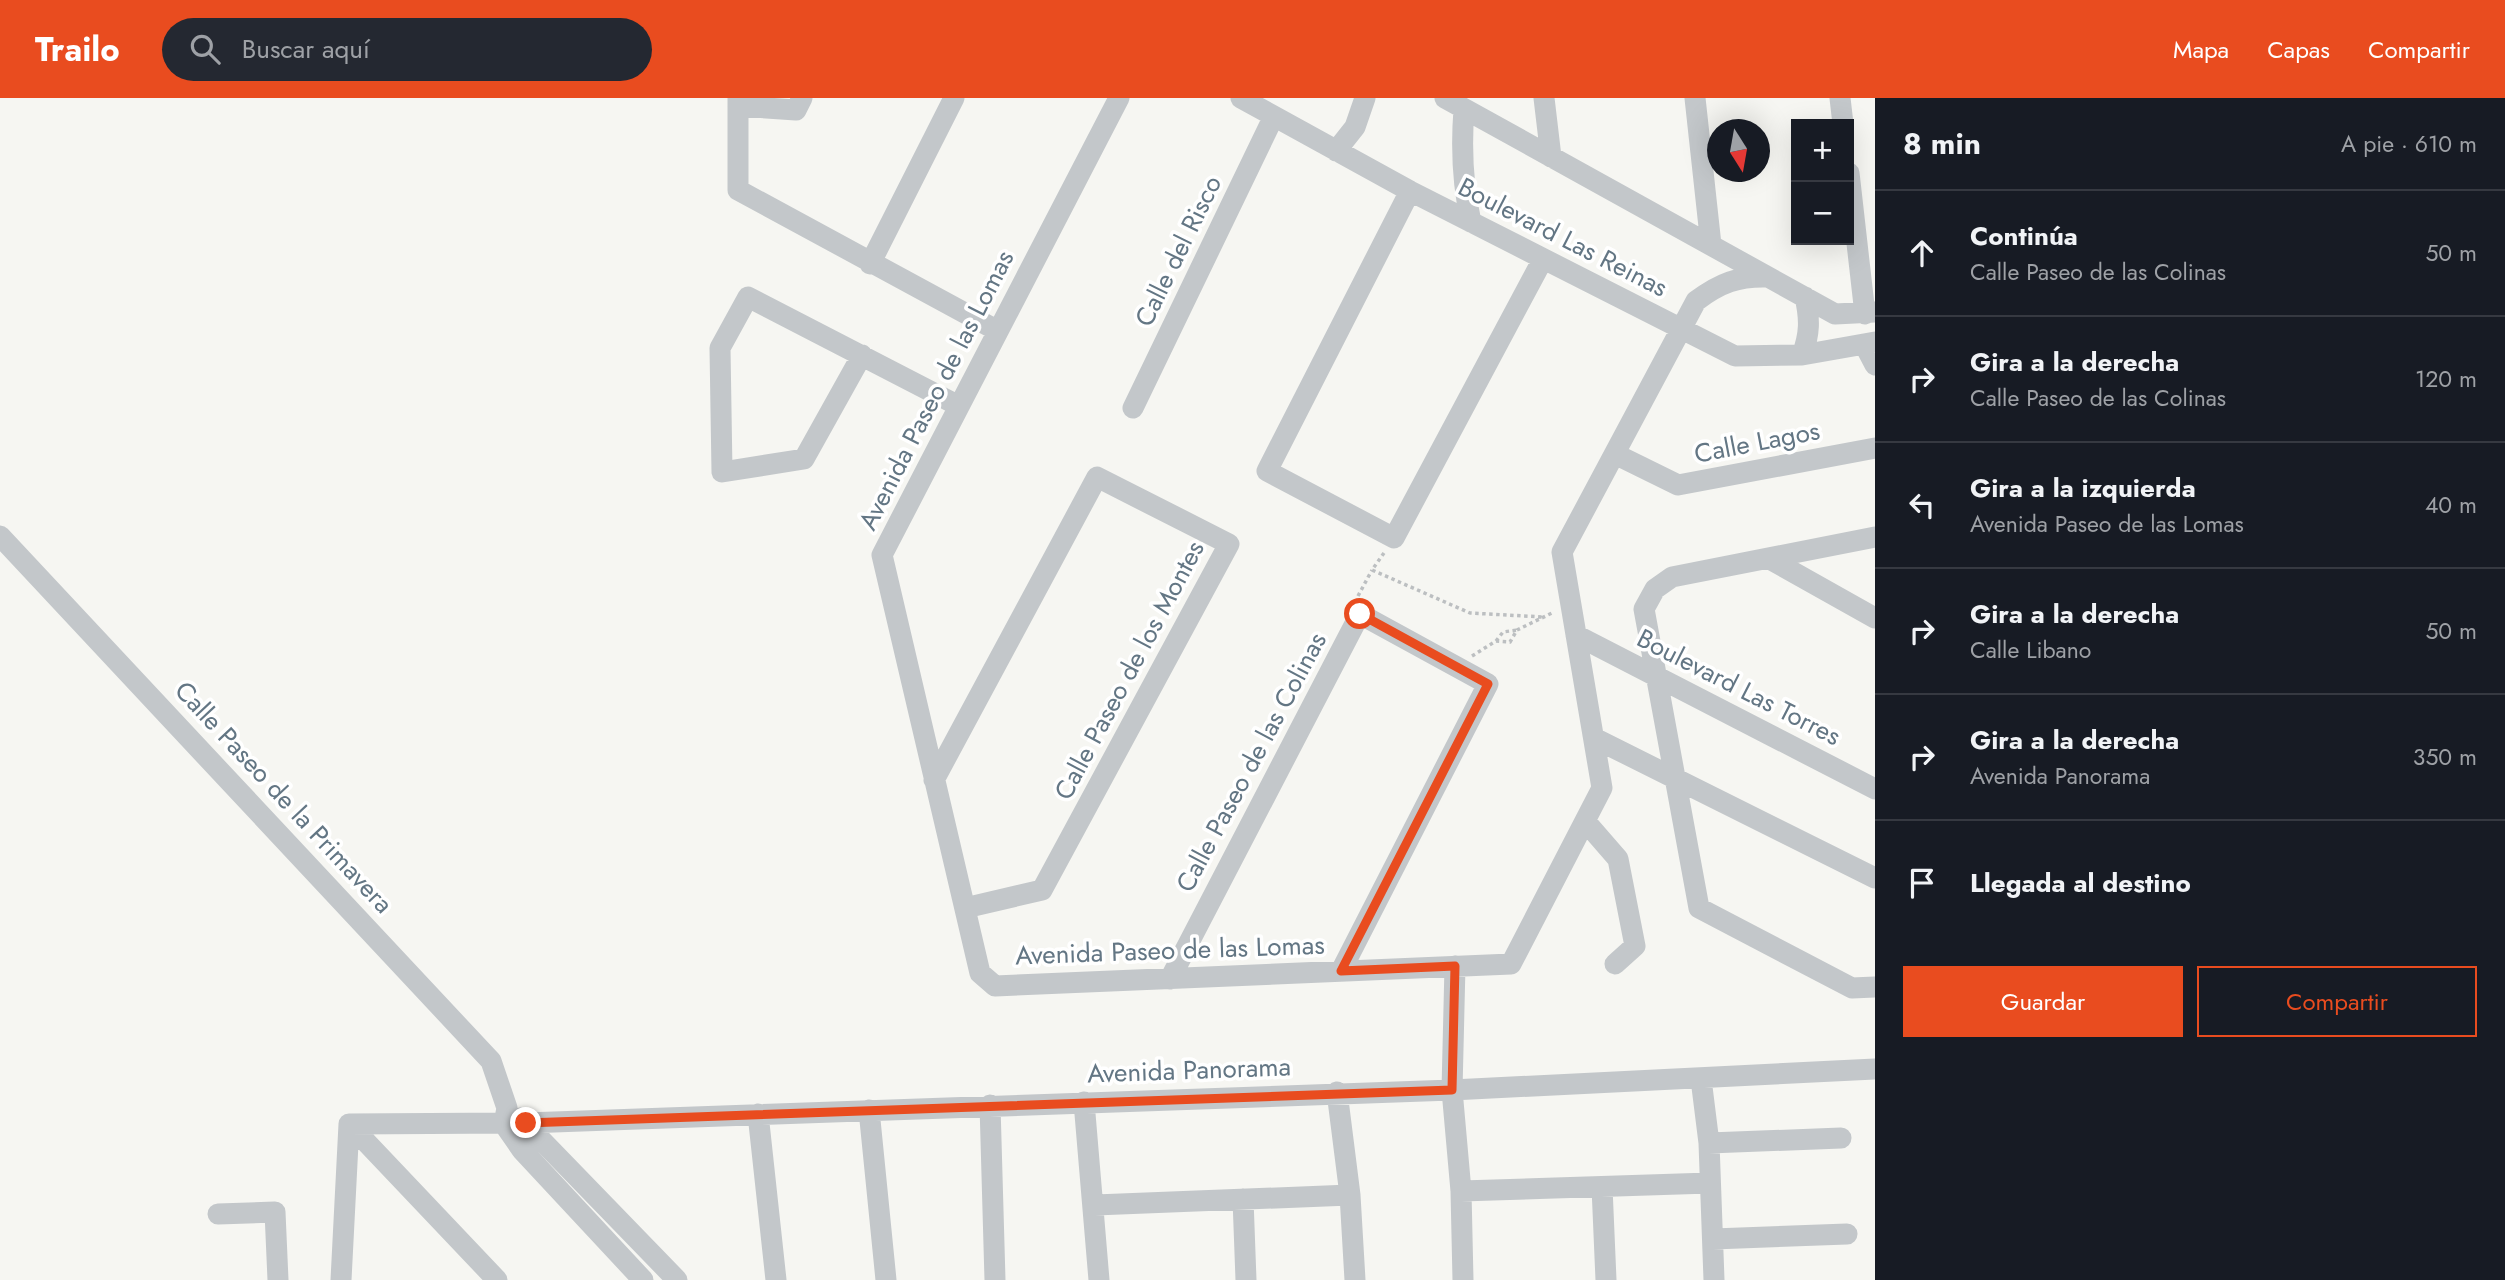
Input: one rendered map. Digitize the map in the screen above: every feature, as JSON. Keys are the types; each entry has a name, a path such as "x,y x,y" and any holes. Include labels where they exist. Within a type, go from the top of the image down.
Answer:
{"street":[{"path":"802,98 796,110 738,102 738,190 870,264 998,331"},
{"path":"870,264 954,98"},
{"name":"Avenida Paseo de las Lomas","path":"1119,98 882,555 980,973 995,986 1511,964 1602,788 1562,552 1696,301 1717,285 1742,276 1768,277"},
{"name":"Boulevard Las Reinas","path":"1241,98 1410,191 1735,356 1802,355 1869,343"},
{"path":"1336,151 1355,127 1365,98"},
{"path":"1445,98 1835,314 1870,313 1850,182"},
{"path":"1544,98 1551,157"},
{"path":"1695,98 1711,245"},
{"path":"1840,98 1842,119"},
{"path":"1464,109 1461,147 1463,185 1471,222"},
{"name":"Calle del Risco","path":"1133,408 1273,118"},
{"path":"1410,191 1267,471 1394,538 1544,259"},
{"path":"862,355 804,459 722,472 720,348 748,297 862,355 959,406"},
{"path":"1802,355 1809,336 1810,317 1805,297"},
{"path":"1869,343 1875,365"},
{"name":"Calle Lagos","path":"1615,454 1678,485 1875,448"},
{"name":"Calle Paseo de los Montes","path":"934,780 1097,477 1228,544 1042,890 965,908"},
{"name":"Calle Paseo de la Primavera","path":"0,536 491,1061 506,1116 522,1150 643,1280"},
{"path":"1875,537 1672,577 1654,589 1644,609 1699,908 1852,988 1875,987"},
{"path":"1768,558 1875,618"},
{"name":"Calle Paseo de las Colinas","path":"1170,979 1360,614 1488,684 1341,971"},
{"name":"Boulevard Las Torres","path":"1576,635 1875,789"},
{"path":"1594,738 1875,878"},
{"path":"1585,821 1618,859 1635,946 1615,964"},
{"path":"1455,966 1452,1090 1461,1191 1463,1280"},
{"name":"Avenida Panorama","path":"349,1124 506,1116 526,1123 1452,1090 1875,1069"},
{"path":"1701,1079 1709,1143 1714,1280"},
{"path":"1337,1093 1350,1195 1355,1280"},
{"path":"1084,1102 1095,1205 1099,1280"},
{"path":"990,1105 995,1280"},
{"path":"869,1110 886,1280"},
{"path":"758,1114 776,1280"},
{"path":"526,1123 677,1280"},
{"path":"343,1278 349,1124"},
{"path":"349,1124 498,1280"},
{"path":"1709,1143 1841,1138"},
{"path":"1461,1191 1710,1183"},
{"path":"1602,1186 1606,1280"},
{"path":"1095,1205 1350,1195"},
{"path":"1243,1199 1246,1280"},
{"path":"218,1214 275,1212 278,1280"},
{"path":"1713,1239 1847,1234"}],"path":[{"path":"1360,614 1354,603 1394,538"},
{"path":"1372,570 1470,613 1543,617"},
{"path":"1456,666 1496,641 1503,632 1517,630 1571,604"},
{"path":"1496,641 1510,642 1517,630"}],"route":[{"path":"526,1123 1452,1090 1455,966 1341,971 1488,684 1360,614"}]}
